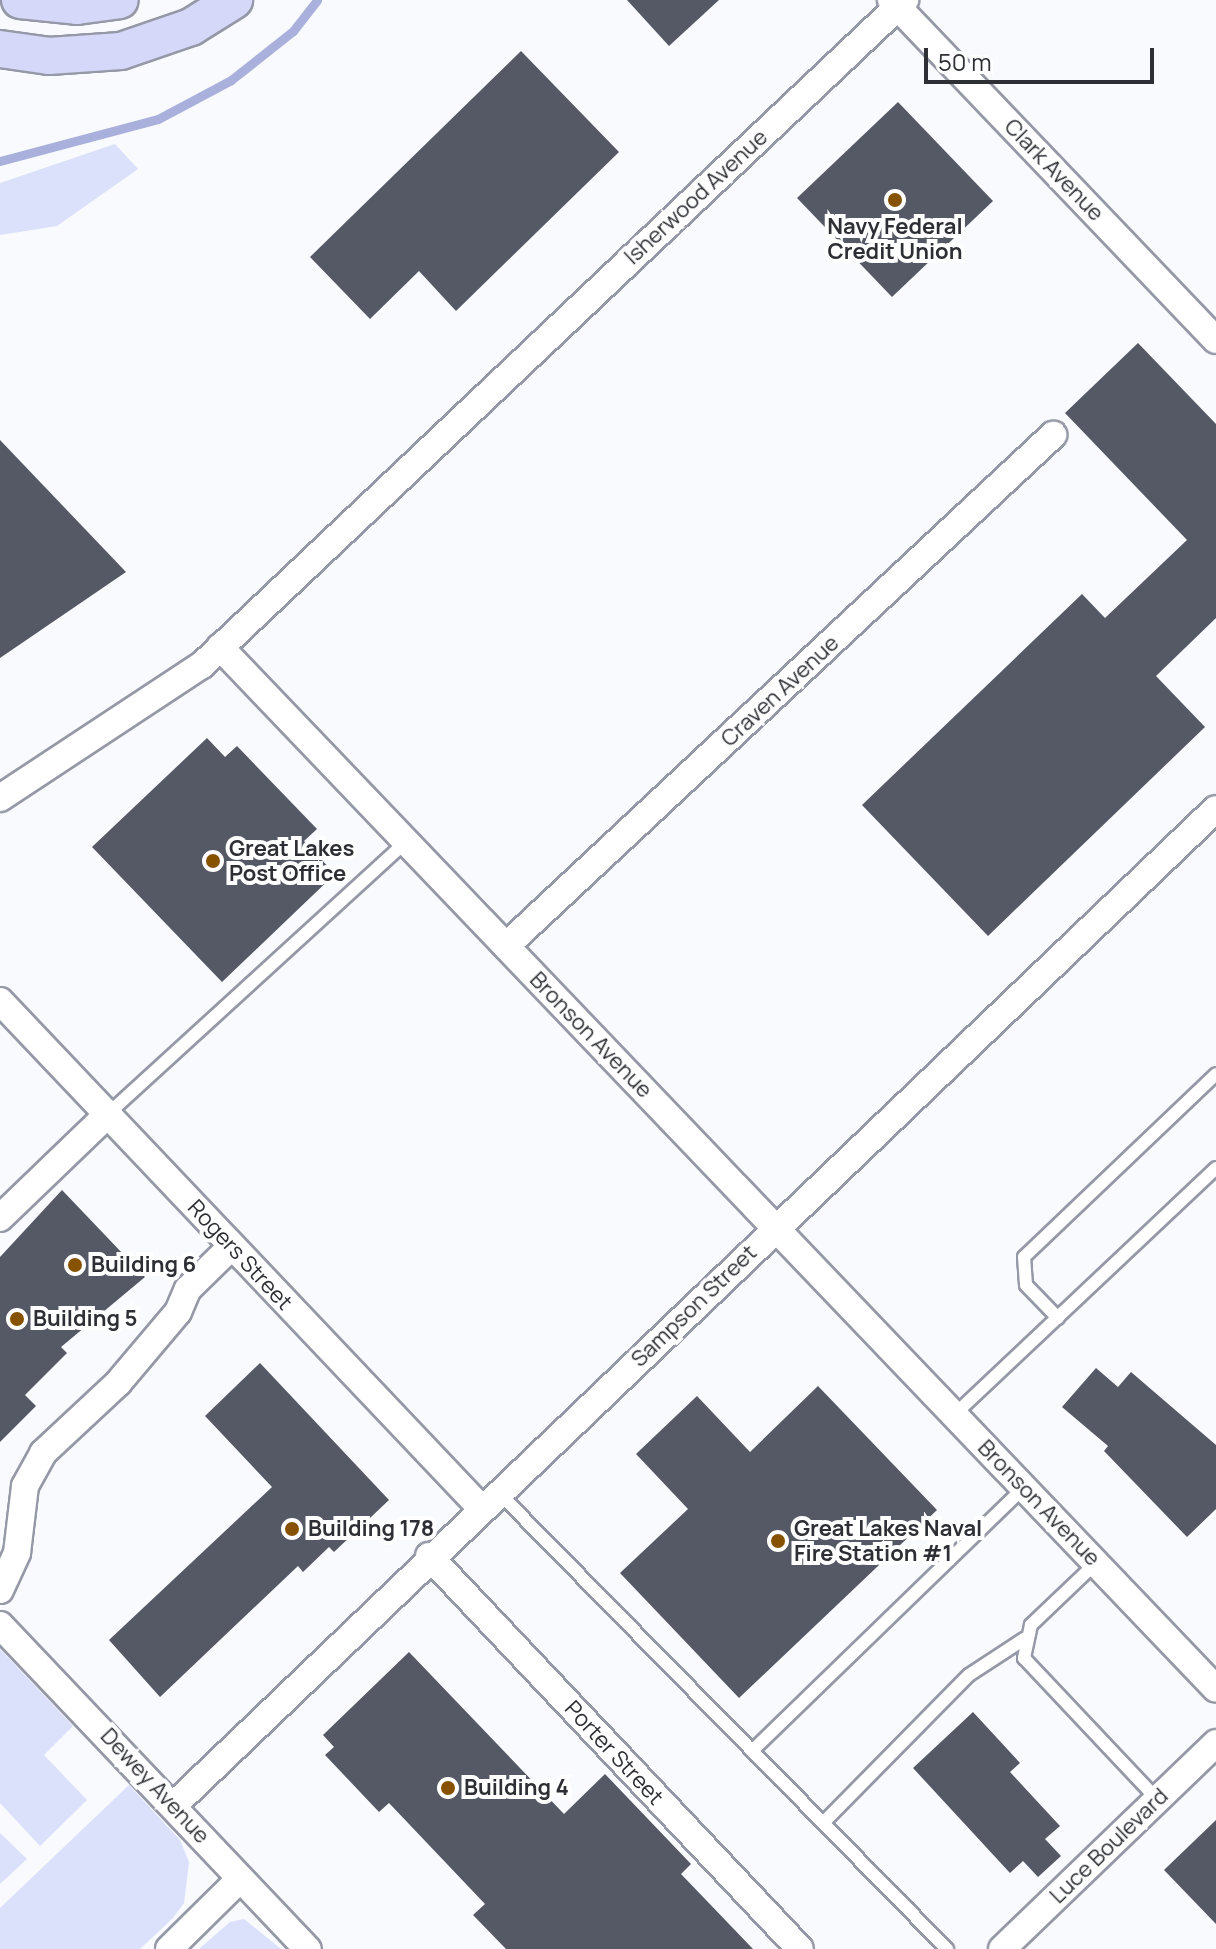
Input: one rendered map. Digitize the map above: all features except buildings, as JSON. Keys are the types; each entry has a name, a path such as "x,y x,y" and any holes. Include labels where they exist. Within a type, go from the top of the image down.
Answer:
{"street":[{"path":"20,0 77,6 120,0"},
{"path":"0,49 49,56 121,51 191,27 234,0"},
{"name":"Clark Avenue","path":"898,2 1216,340"},
{"name":"Isherwood Avenue","path":"220,647 898,2"},
{"name":"Craven Avenue","path":"506,946 1053,435"},
{"path":"0,798 220,647"},
{"name":"Bronson Avenue","path":"220,647 1216,1689"},
{"name":"Sampson Street","path":"174,1805 429,1556 1216,809"},
{"name":"Rogers Street","path":"0,1001 109,1113 231,1247 490,1500"},
{"path":"0,1218 109,1113"},
{"path":"0,1590 17,1553 25,1486 43,1453 118,1383 178,1312 188,1289 231,1247"},
{"name":"Porter Street","path":"429,1556 800,1949"},
{"name":"Dewey Avenue","path":"0,1625 308,1949"},
{"name":"Luce Boulevard","path":"1002,1949 1216,1743"},
{"path":"169,1949 240,1879"}],"lane":[{"path":"109,1113 406,842"},
{"path":"1058,1318 1026,1285 1024,1257 1216,1074"},
{"path":"954,1415 1216,1168"},
{"path":"753,1750 1024,1487"},
{"path":"490,1500 753,1750 947,1949"},
{"path":"824,1822 969,1675 1024,1639 1096,1563"},
{"path":"1024,1639 1024,1658 1043,1682 1157,1799"}],"shaded area":[{"path":"115,144 138,169 57,226 0,235 0,183"},
{"path":"0,1649 73,1726 44,1755 87,1800 40,1846 0,1803"},
{"path":"129,1785 180,1840 189,1862 184,1903 173,1918 140,1949 0,1949 0,1908"},
{"path":"0,1833 27,1859 0,1884"},
{"path":"244,1919 281,1949 199,1949 230,1922"}],"waterway":[{"path":"0,161 158,119 231,80 293,31 317,0"}],"place":[{"name":"Navy Federal Credit Union","path":"895,200"},
{"name":"Great Lakes Post Office","path":"213,861"},
{"name":"Building 6","path":"75,1265"},
{"name":"Building 5","path":"17,1319"},
{"name":"Building 178","path":"292,1529"},
{"name":"Great Lakes Naval Fire Station #1","path":"778,1541"},
{"name":"Building 4","path":"448,1788"}]}
